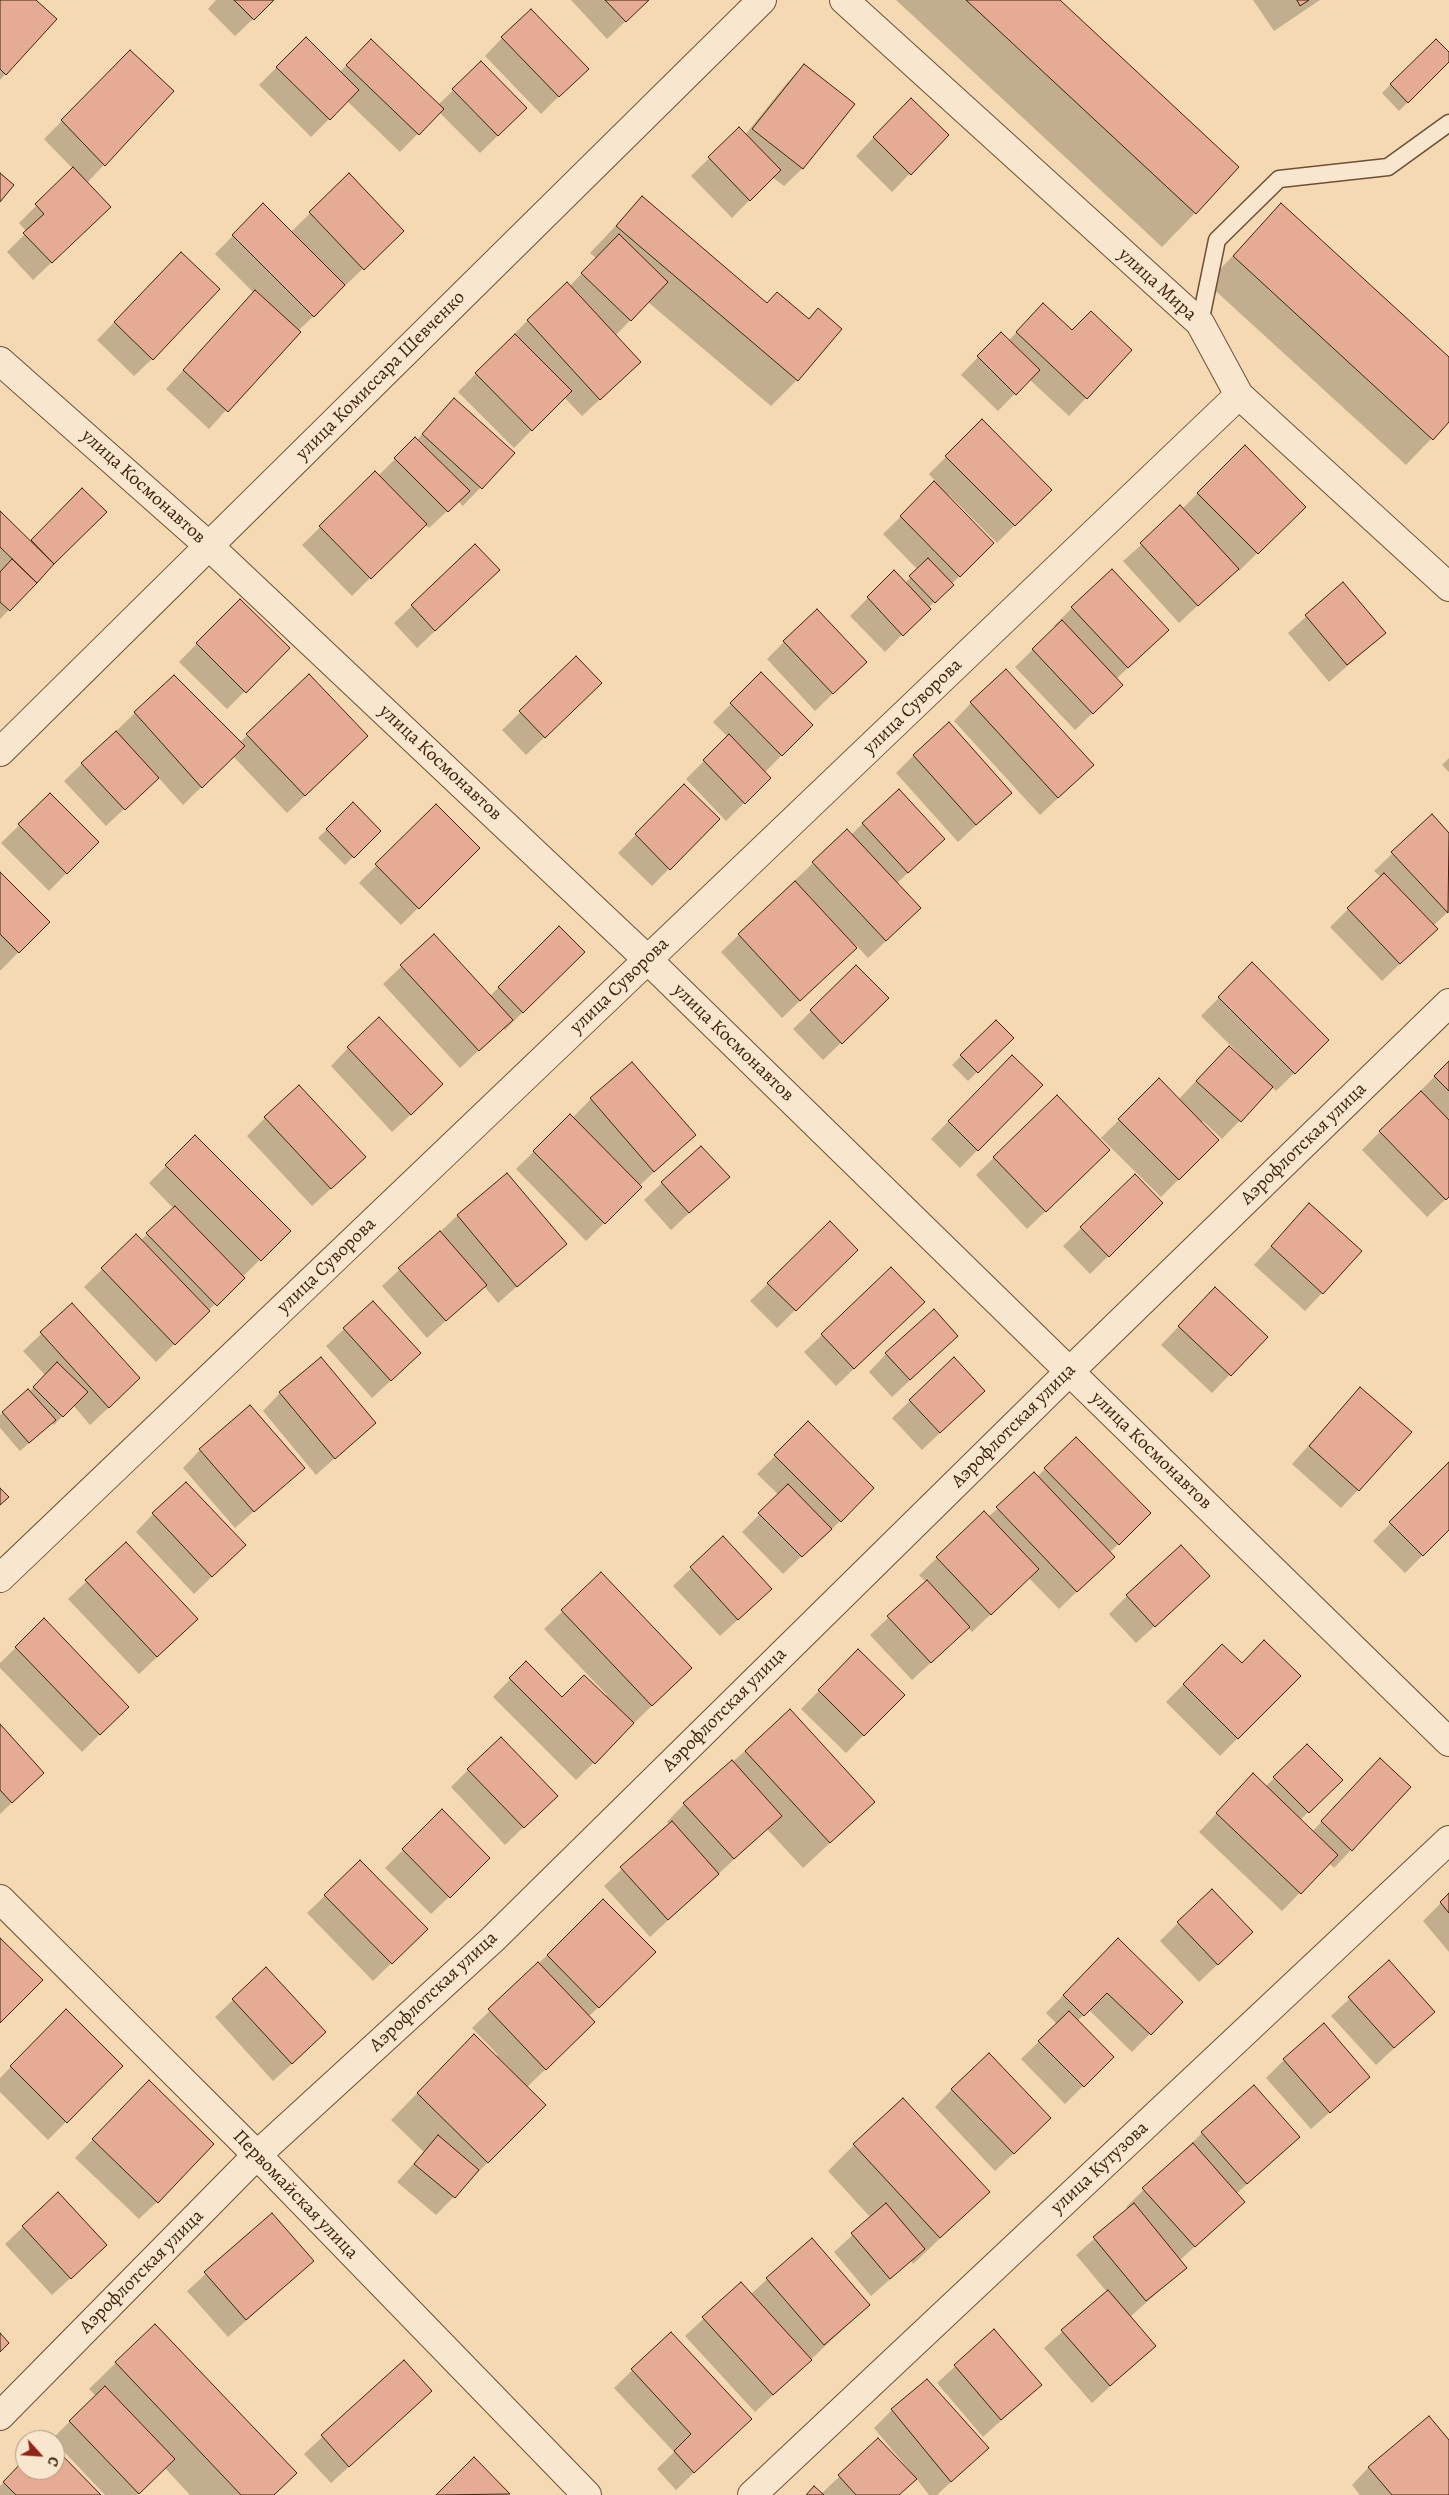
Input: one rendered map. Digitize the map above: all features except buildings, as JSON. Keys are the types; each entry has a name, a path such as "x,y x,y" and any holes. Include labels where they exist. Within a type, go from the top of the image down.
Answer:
{"street":[{"name":"улица Комиссара Шевченко","path":"0,752 762,0"},
{"name":"улица Мира","path":"844,0 1200,323 1240,395 1449,587"},
{"name":"улица Космонавтов","path":"0,361 210,546 648,960 1449,1742"},
{"name":"улица Суворова","path":"0,1578 1240,395"},
{"name":"Аэрофлотская улица","path":"4,2404 257,2155 493,1939 1070,1371 1449,1003"},
{"name":"улица Кутузова","path":"752,2495 1449,1840"},
{"name":"Первомайская улица","path":"0,1899 257,2155 587,2495"}],"lane":[{"path":"1200,323 1217,240 1279,179 1388,167 1449,124"}]}
